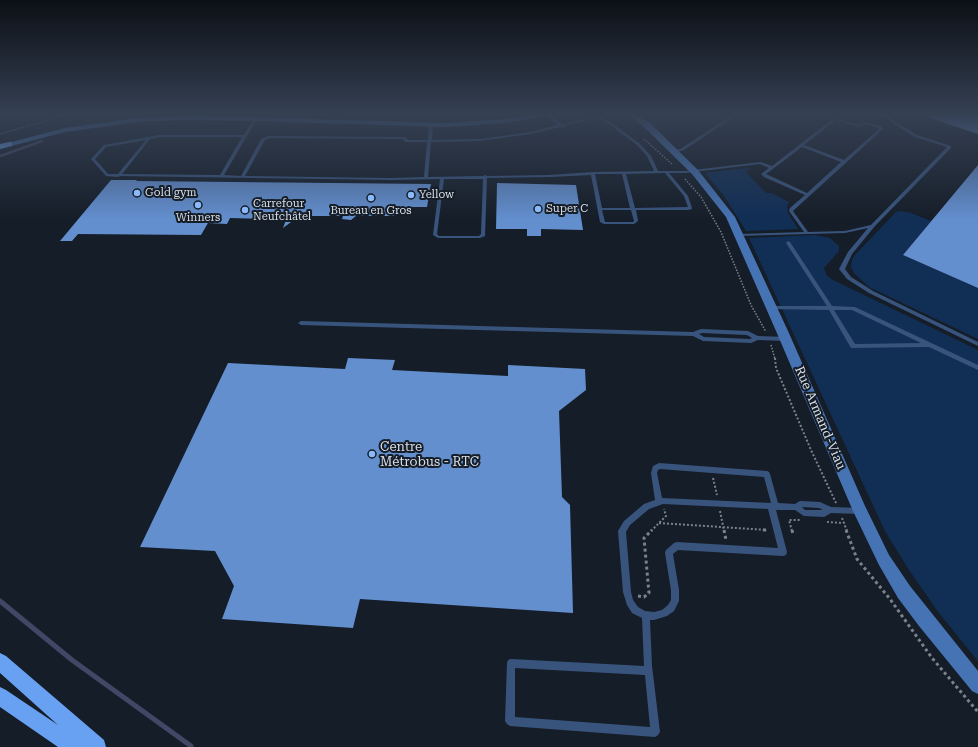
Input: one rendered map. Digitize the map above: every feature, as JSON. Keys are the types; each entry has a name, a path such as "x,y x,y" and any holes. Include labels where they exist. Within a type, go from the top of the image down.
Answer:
{"highway":[{"path":"0,662 97,747"},
{"path":"0,696 74,747"}],"main road":[{"name":"Rue Armand-Viau","path":"672,150 695,172 725,210 739,235 786,339 860,511 884,560 924,620 978,685"}],"lane":[{"path":"101,150 93,159 107,175 118,176 442,178 549,176 593,173 695,172 761,163 772,168"},
{"path":"118,176 139,150"},
{"path":"221,177 237,150"},
{"path":"242,177 256,150"},
{"path":"426,178 429,150"},
{"path":"643,150 649,156 658,172"},
{"path":"795,150 763,174 808,195"},
{"path":"813,150 844,162"},
{"path":"807,233 791,211 792,209 858,150"},
{"path":"947,150 873,226 850,253 842,269 849,278 871,292 978,344"},
{"path":"600,209 690,208 686,196 666,172"},
{"path":"593,173 602,221 604,223 634,223 636,221 624,173"},
{"path":"442,178 435,235 438,237 480,237 483,235 485,176"},
{"path":"739,235 845,232 873,226"},
{"path":"788,243 830,307 853,346 930,345"},
{"path":"772,308 853,308 978,368"},
{"path":"301,323 694,334 703,339 751,341 757,338 786,339"},
{"path":"659,501 654,473 655,468 659,466 767,474 773,506 784,552 677,546 669,553 675,590 675,601 664,613 654,616 646,615 635,610 630,602 625,578 622,531 638,513 647,506 659,501 773,506 796,507 804,513 824,514 830,510 860,511"},
{"path":"646,615 648,671 655,732 510,721 511,663 648,671"}],"path":[{"path":"774,352 776,368 810,450 838,510 857,559 890,599 932,658 978,712"},
{"path":"714,483 715,488"},
{"path":"637,596 644,596 649,592 644,538 666,516 664,510"},
{"path":"658,523 767,530"},
{"path":"723,523 724,531"}],"shaded area":[{"path":"746,168 751,170 745,171 766,193 772,193 789,202 787,207 788,213 798,229 746,231 724,196 705,173"},
{"path":"901,211 911,213 931,221 903,255 978,288 978,339 869,287 855,274 851,267 852,260 855,255 896,212"},
{"path":"815,235 830,238 839,246 839,251 824,268 827,276 978,350 978,661 939,613 909,570 885,531 749,238"}],"building":[{"path":"978,165 978,288 903,255"},
{"name":"Carrefour Neufchâtel","path":"111,180 431,184 427,207 407,207 402,211 395,211 394,216 356,216 351,220 342,219 343,216 299,216 283,228 288,215 272,216 267,219 230,218 227,224 208,223 201,235 78,234 72,241 60,241"},
{"name":"Super C","path":"497,183 576,185 583,230 541,229 541,236 527,236 527,229 496,229"},
{"name":"Centre Métrobus - RTC","path":"348,358 395,360 392,370 508,376 508,365 585,369 586,390 559,411 562,497 570,505 573,613 360,599 353,628 222,619 234,586 215,551 140,547 228,363 345,369"}],"waterway":[{"path":"0,156 17,150"},
{"path":"0,601 72,660 191,746"}],"place":[{"name":"Gold gym","path":"137,193"},
{"name":"Yellow","path":"411,195"},
{"name":"Bureau en Gros","path":"371,198"},
{"name":"Winners","path":"198,205"},
{"name":"Super C","path":"538,209"},
{"name":"Carrefour Neufchâtel","path":"245,210"},
{"name":"Centre Métrobus - RTC","path":"372,454"}]}
